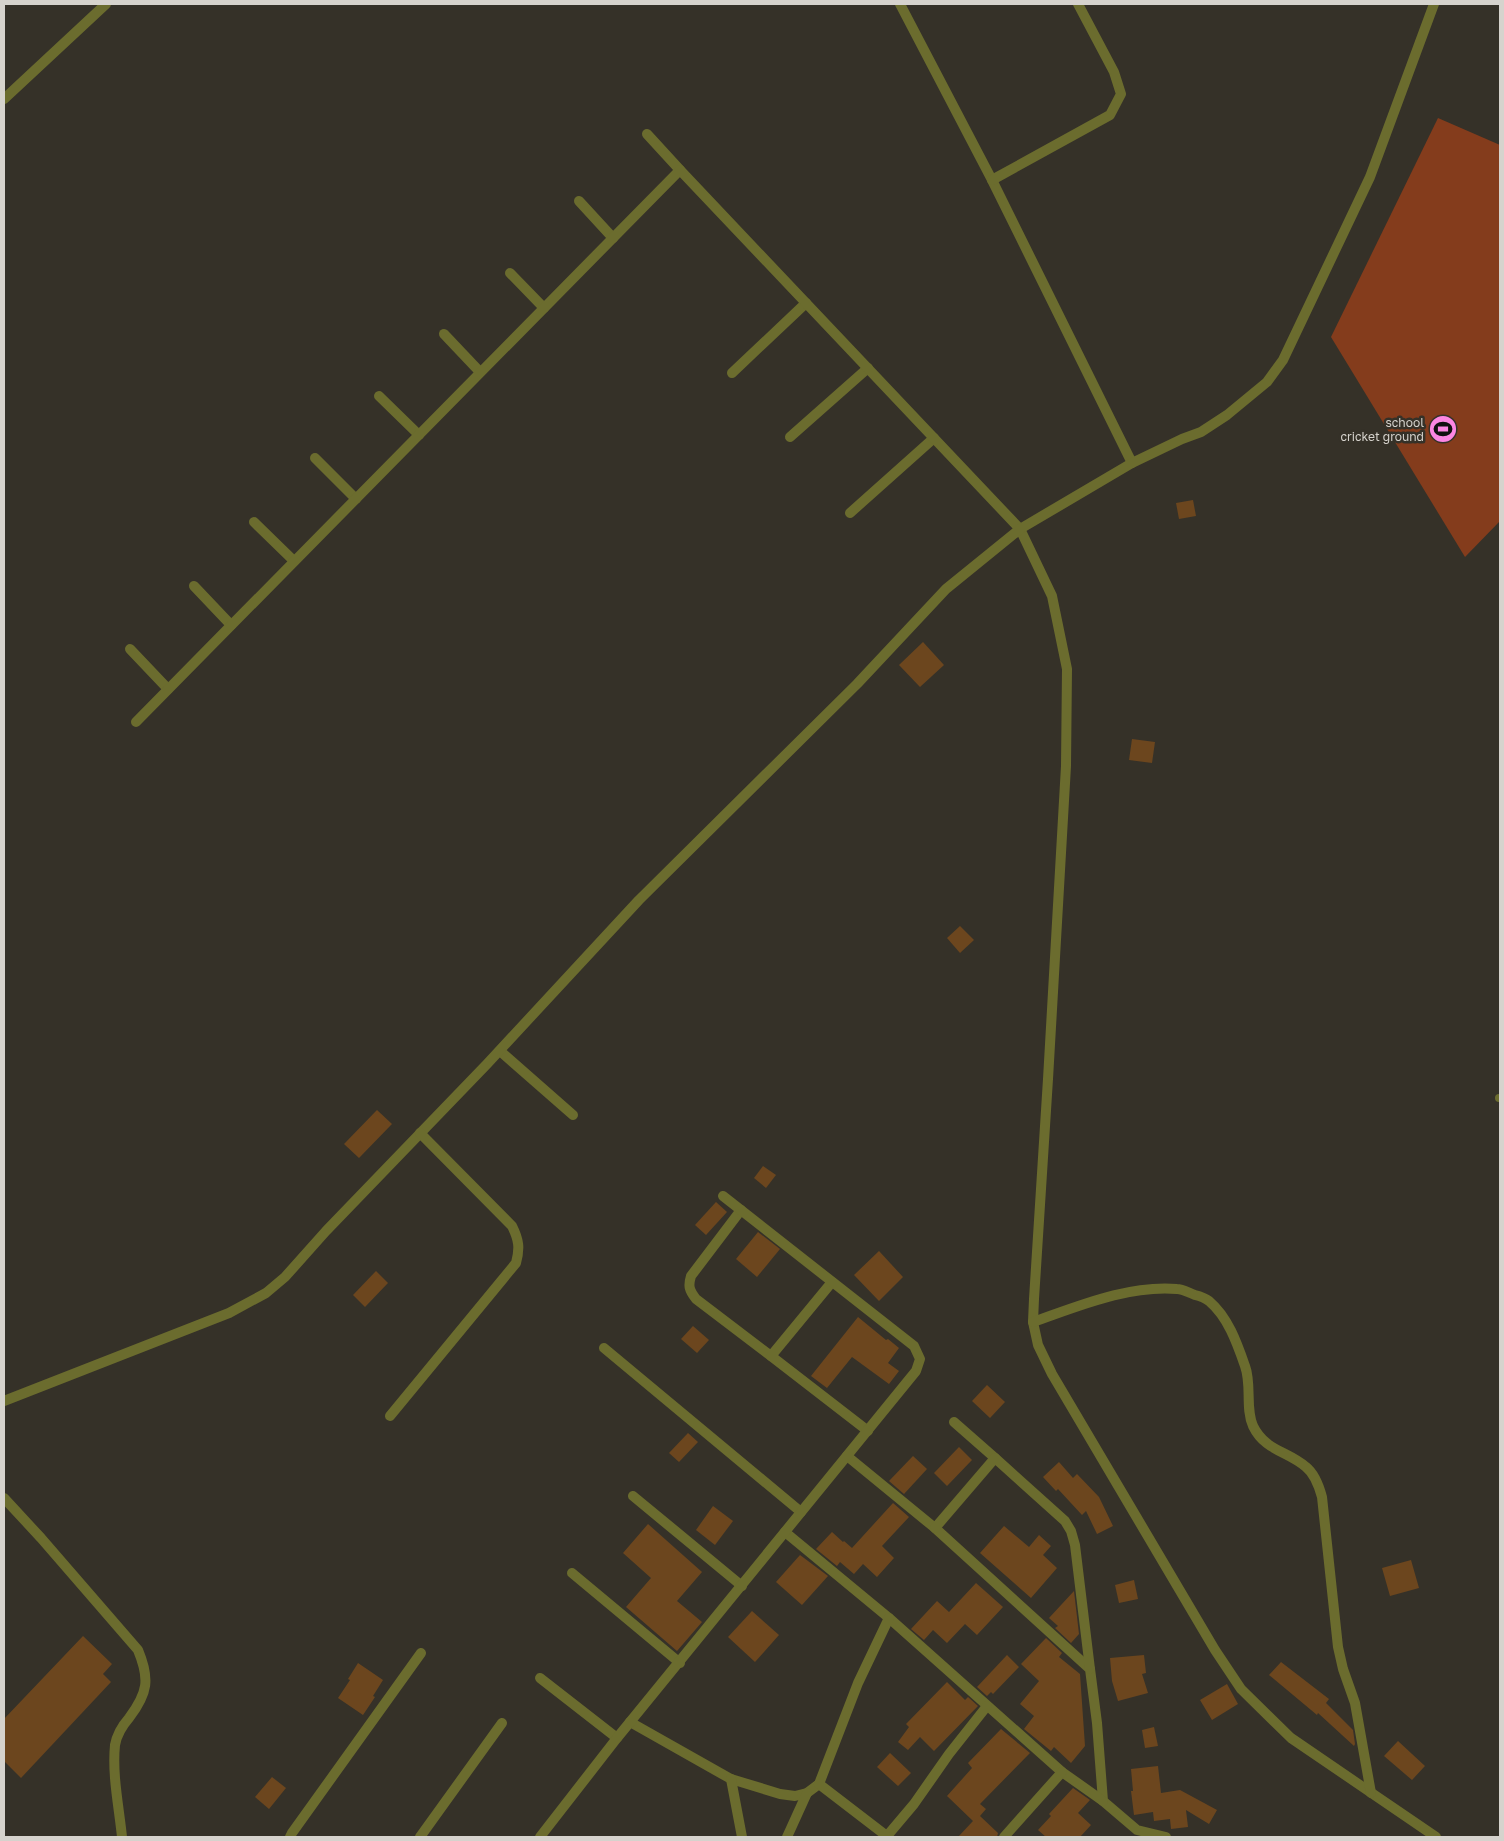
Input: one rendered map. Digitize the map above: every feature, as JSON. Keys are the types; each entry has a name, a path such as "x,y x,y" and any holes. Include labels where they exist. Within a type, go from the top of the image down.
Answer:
{"street":[{"path":"4,99 106,4"},
{"path":"900,4 992,180 1132,463"},
{"path":"992,180 1110,116 1121,94 1114,72 1078,4"},
{"path":"4,1401 229,1313 266,1293 285,1277 639,900 857,684 946,589 1020,528 1132,463 1201,432 1227,415 1267,382 1283,360 1370,177 1434,4"},
{"path":"647,134 1020,528 1052,596 1067,669 1066,766 1033,1322 1038,1345 1052,1374 1215,1650 1241,1688 1291,1738 1436,1837"},
{"path":"136,722 680,170"},
{"path":"578,201 613,238"},
{"path":"510,273 544,308"},
{"path":"732,373 806,303"},
{"path":"444,334 480,372"},
{"path":"790,437 868,368"},
{"path":"379,396 419,435"},
{"path":"850,513 934,438"},
{"path":"315,458 356,499"},
{"path":"254,522 294,561"},
{"path":"194,586 231,625"},
{"path":"130,649 168,689"},
{"path":"500,1050 573,1115"},
{"path":"390,1416 516,1262 520,1250 519,1239 512,1226 420,1133"},
{"path":"540,1837 617,1738 916,1371 920,1359 914,1346 723,1196"},
{"path":"741,1210 691,1276 690,1291 696,1298 868,1431"},
{"path":"772,1356 832,1282"},
{"path":"1033,1322 1135,1290 1178,1289 1207,1299 1220,1313 1231,1330 1246,1369 1252,1425 1260,1438 1269,1446 1294,1458 1308,1468 1319,1486 1322,1497 1338,1647 1343,1669 1355,1703 1371,1793"},
{"path":"604,1348 801,1512"},
{"path":"954,1422 1066,1521 1071,1531 1075,1545 1097,1722 1103,1800"},
{"path":"847,1456 936,1528 1090,1669"},
{"path":"936,1528 995,1458"},
{"path":"634,1496 742,1586"},
{"path":"4,1498 42,1538 133,1644 138,1650 146,1668 145,1688 138,1706 119,1731 115,1743 114,1761 122,1837"},
{"path":"785,1532 889,1618 1062,1772 1103,1800 1135,1834 1166,1837"},
{"path":"572,1573 680,1663"},
{"path":"630,1722 732,1779 780,1794 795,1796 807,1793 819,1784 858,1683 889,1618"},
{"path":"290,1837 421,1653"},
{"path":"540,1678 617,1738"},
{"path":"819,1784 887,1836 914,1804 949,1754 987,1706"},
{"path":"420,1837 502,1723"},
{"path":"1004,1837 1062,1772"},
{"path":"732,1779 742,1837"},
{"path":"787,1837 807,1793"}],"shaded area":[{"name":"school cricket ground","path":"1438,118 1500,145 1500,521 1465,557 1331,337"}],"building":[{"path":"1193,500 1196,516 1179,519 1176,503"},
{"path":"923,642 944,665 920,687 899,665"},
{"path":"1132,739 1155,742 1152,763 1129,760"},
{"path":"960,926 974,940 960,953 947,938"},
{"path":"377,1110 392,1124 359,1158 344,1144"},
{"path":"763,1166 776,1175 766,1188 754,1178"},
{"path":"716,1202 727,1212 706,1235 695,1225"},
{"path":"758,1232 780,1249 757,1277 736,1259"},
{"path":"879,1251 903,1277 879,1301 854,1275"},
{"path":"376,1271 388,1283 365,1307 353,1295"},
{"path":"858,1317 899,1348 888,1363 899,1371 889,1384 852,1357 827,1388 811,1376"},
{"path":"693,1326 709,1340 697,1353 681,1339"},
{"path":"987,1385 1005,1402 990,1418 972,1401"},
{"path":"688,1433 698,1442 679,1462 669,1453"},
{"path":"959,1447 972,1460 947,1486 934,1473"},
{"path":"913,1456 927,1469 904,1494 889,1481"},
{"path":"1059,1462 1073,1478 1077,1474 1099,1497 1113,1526 1097,1534 1086,1511 1082,1515 1058,1489 1056,1491 1043,1477"},
{"path":"893,1503 909,1517 882,1546 894,1558 877,1577 863,1564 854,1574 840,1562 837,1566 816,1549 832,1532 852,1548"},
{"path":"713,1506 733,1521 715,1545 696,1530"},
{"path":"648,1524 702,1572 677,1601 702,1622 677,1651 626,1607 651,1578 623,1553"},
{"path":"1004,1526 1029,1547 1039,1535 1051,1546 1043,1555 1057,1568 1031,1598 980,1553"},
{"path":"800,1555 828,1576 802,1605 776,1582"},
{"path":"1411,1560 1419,1588 1390,1596 1382,1568"},
{"path":"1134,1580 1138,1599 1119,1603 1115,1585"},
{"path":"976,1583 1003,1607 977,1635 965,1624 947,1643 933,1630 924,1640 911,1629 937,1601 949,1612"},
{"path":"1074,1591 1079,1634 1071,1643 1055,1628 1058,1626 1049,1618"},
{"path":"752,1611 779,1635 755,1662 728,1637"},
{"path":"83,1636 112,1664 103,1674 111,1682 21,1778 4,1761 4,1719"},
{"path":"1046,1638 1062,1653 1059,1657 1080,1674 1085,1746 1071,1763 1054,1747 1051,1751 1024,1729 1034,1716 1020,1704 1039,1681 1021,1664"},
{"path":"1007,1655 1019,1667 993,1694 991,1692 987,1696 977,1687"},
{"path":"1144,1655 1146,1673 1142,1674 1148,1693 1118,1701 1112,1681 1110,1658"},
{"path":"1281,1662 1329,1699 1326,1703 1353,1730 1354,1746 1318,1713 1317,1715 1269,1675"},
{"path":"358,1663 383,1680 363,1715 338,1698"},
{"path":"947,1682 965,1700 968,1697 978,1706 934,1751 920,1737 908,1750 898,1742 909,1727 906,1724"},
{"path":"1227,1684 1238,1704 1212,1720 1200,1700"},
{"path":"1154,1727 1158,1746 1145,1748 1142,1730"},
{"path":"1001,1729 1030,1753 980,1804 986,1809 980,1816 998,1833 997,1837 958,1837 973,1821 947,1796 972,1768 968,1763"},
{"path":"1398,1741 1425,1766 1412,1780 1384,1756"},
{"path":"890,1753 911,1773 898,1786 877,1767"},
{"path":"1158,1766 1161,1793 1180,1790 1217,1810 1209,1824 1186,1810 1188,1827 1171,1829 1170,1819 1154,1821 1153,1812 1134,1815 1131,1769"},
{"path":"272,1777 286,1788 269,1809 255,1797"},
{"path":"1073,1788 1090,1800 1078,1813 1091,1825 1080,1837 1046,1837 1038,1830 1051,1816 1049,1814"}],"place":[{"name":"school cricket ground","path":"1443,429"}]}
